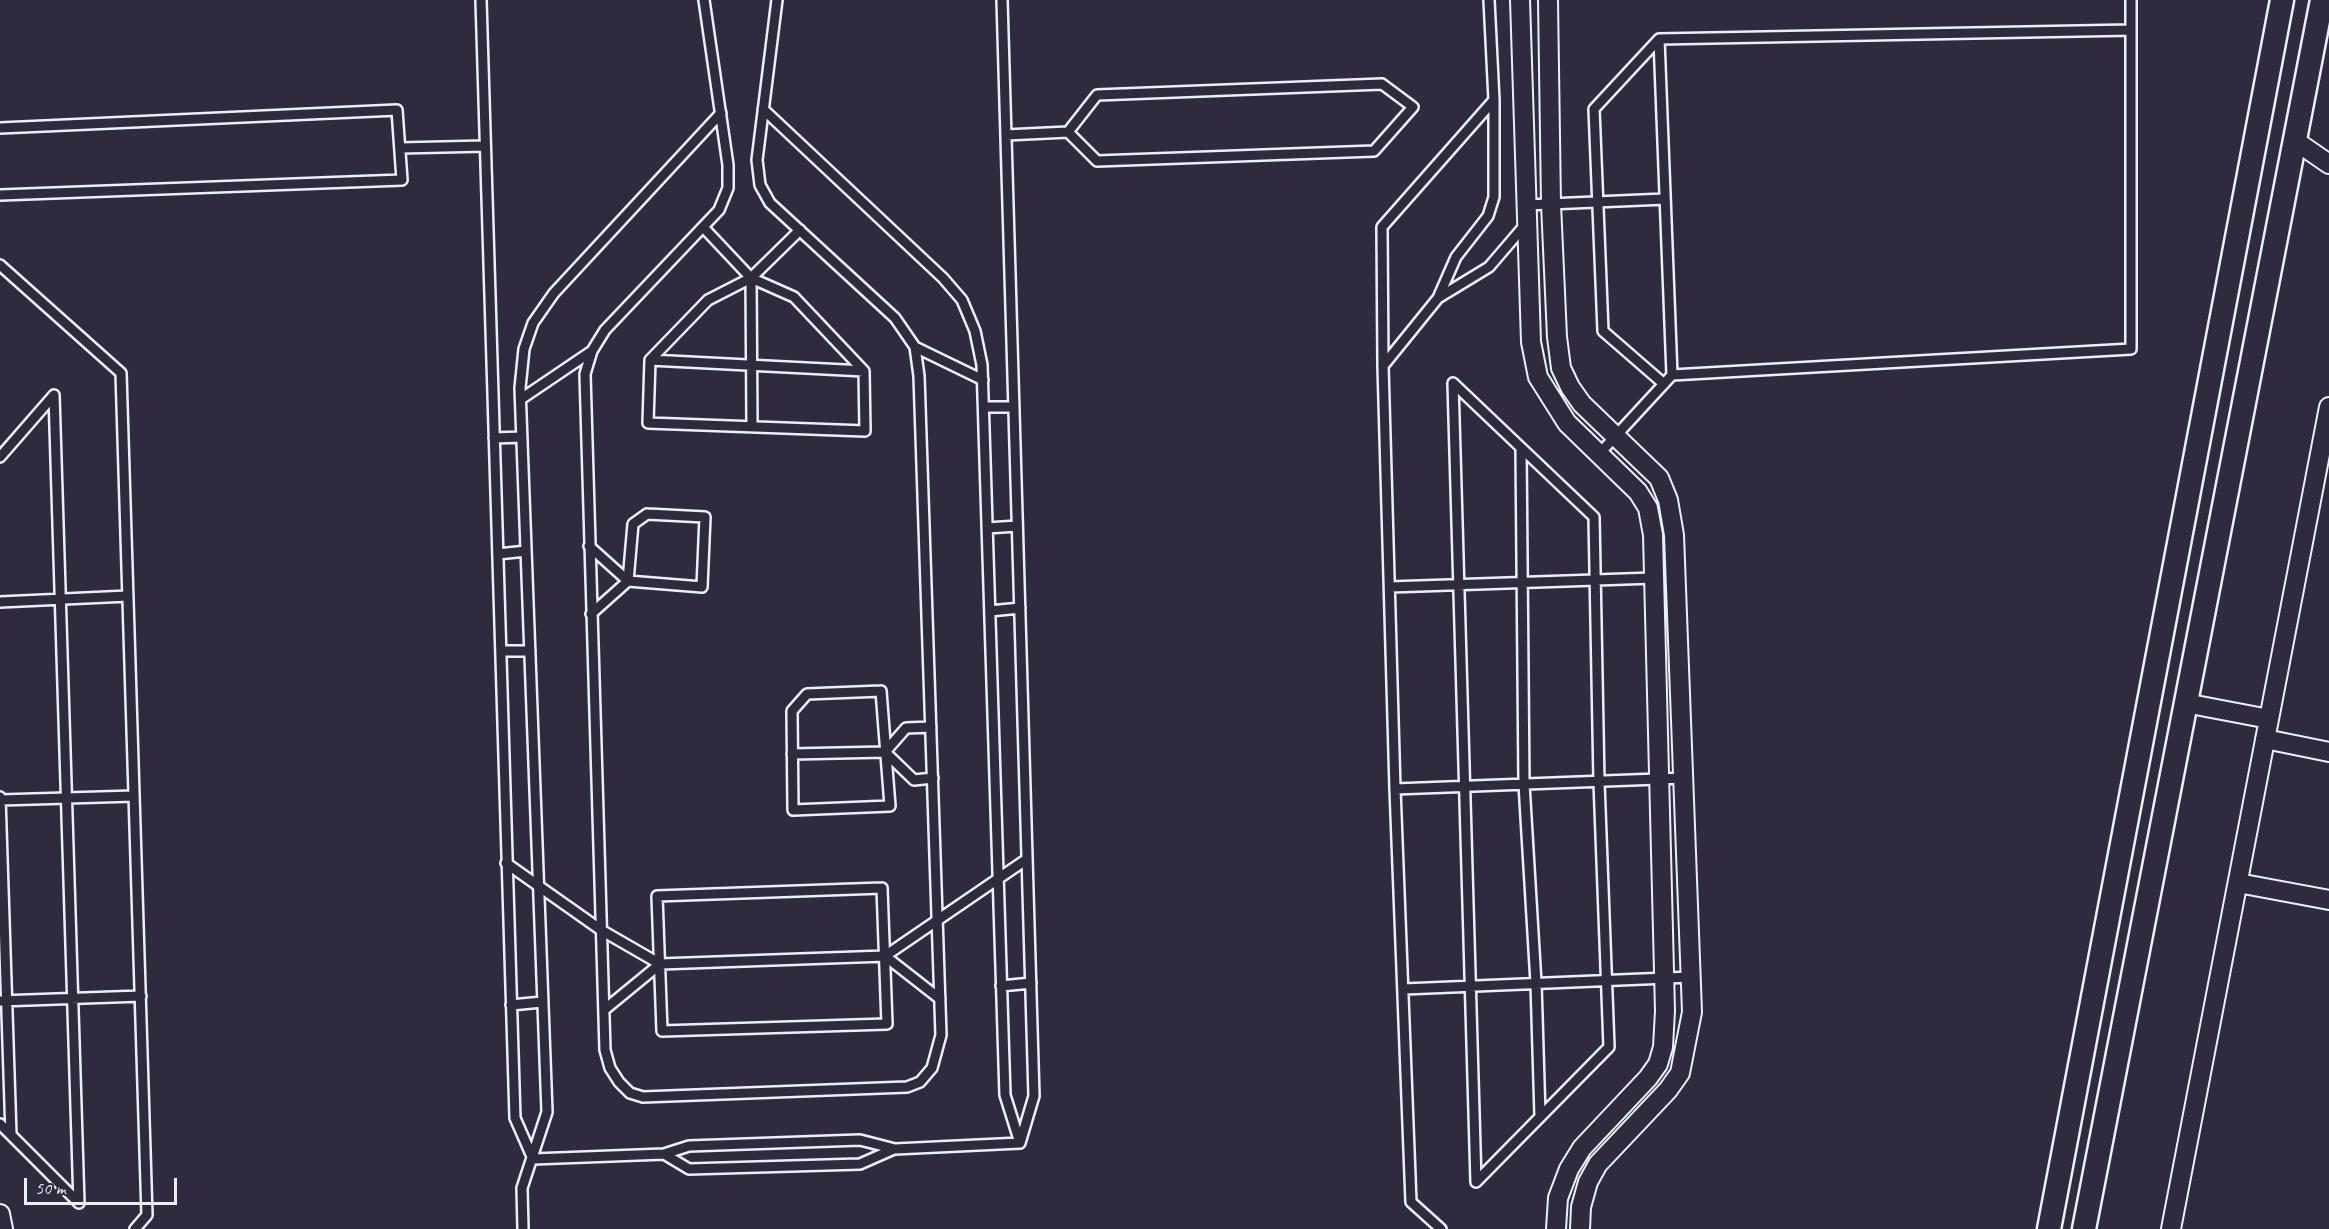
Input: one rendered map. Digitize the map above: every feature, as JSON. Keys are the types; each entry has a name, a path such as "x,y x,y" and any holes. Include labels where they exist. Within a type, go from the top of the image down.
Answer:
{"street":[{"path":"1520,0 1531,342 1538,377 1567,423 1638,492 1648,508 1653,535 1664,978 1663,1047 1658,1064 1582,1148 1569,1169 1558,1198 1556,1229"},
{"path":"1548,0 1551,204 1557,337 1561,368 1582,404 1659,478 1668,501 1674,535 1692,1012 1680,1073 1668,1090 1598,1164 1588,1182 1581,1207 1580,1229"},
{"path":"2049,1229 2282,0"},
{"path":"2084,1229 2185,703 2297,142 2322,0"},
{"path":"2297,142 2329,164"},
{"path":"2171,1229 2329,407"},
{"path":"2185,703 2269,719"},
{"path":"2265,739 2329,752"},
{"path":"2238,883 2329,900"},
{"path":"0,1214 3,1229"}],"lane":[{"path":"481,0 514,1118 533,1159"},
{"path":"704,0 728,165 728,188 718,210 605,330 592,351 585,374 605,1050 610,1068 630,1093 659,1098 907,1087 920,1082 933,1068 938,1056 941,1035 919,375 915,347 895,318 770,203 760,185 757,160 777,0"},
{"path":"1002,0 1034,1096 1020,1143"},
{"path":"1383,366 1438,298 1456,257 1488,216 1494,197 1494,100 1489,0"},
{"path":"1672,375 2130,349 2131,0"},
{"path":"1664,384 1603,331 1594,109 1659,39 2131,30"},
{"path":"1600,453 1672,375 1659,39"},
{"path":"1006,135 1068,132 1097,161 1374,152 1413,107 1382,84 1097,95 1068,132"},
{"path":"1441,1229 1411,1202 1395,789 1383,366 1382,227 1494,100"},
{"path":"764,109 943,278 962,300 975,331 983,380 1005,1095 1020,1143"},
{"path":"0,128 397,110 402,180 0,195"},
{"path":"523,1229 522,1188 547,1112 520,399 524,349 533,323 549,300 721,113"},
{"path":"400,148 486,146"},
{"path":"1526,205 1665,199"},
{"path":"1438,298 1489,267 1526,224"},
{"path":"703,227 751,278 794,297 864,371 865,431 752,425 648,423 650,360 708,300 751,278 800,230"},
{"path":"0,265 121,373 147,1215 135,1229"},
{"path":"751,278 752,425"},
{"path":"915,347 983,380"},
{"path":"520,399 592,351"},
{"path":"650,360 864,371"},
{"path":"1453,383 1594,518 1596,580 1599,782 1609,1047 1476,1182 1453,383"},
{"path":"0,456 54,395 80,1203 0,1124"},
{"path":"984,407 1014,407"},
{"path":"494,438 522,437"},
{"path":"1521,448 1524,784 1536,983 1540,1116"},
{"path":"589,546 628,581 702,587 705,517 647,514 633,524 628,581 591,614"},
{"path":"987,528 1017,526"},
{"path":"498,554 526,551"},
{"path":"1390,586 1654,578"},
{"path":"0,602 128,596"},
{"path":"990,610 1020,608"},
{"path":"501,651 530,651"},
{"path":"881,690 885,752 890,806 793,810 792,711 807,694 881,690"},
{"path":"885,752 906,728 931,727"},
{"path":"792,754 885,752 914,780 933,778"},
{"path":"1395,789 1684,778"},
{"path":"11,1135 3,1001 0,799 134,796"},
{"path":"506,862 601,930 660,964 885,956 1027,859"},
{"path":"882,888 885,956 887,1024 662,1031 657,896 882,888"},
{"path":"885,956 940,999"},
{"path":"604,1010 660,964"},
{"path":"1404,989 1691,977"},
{"path":"1002,986 1031,983"},
{"path":"3,1001 141,996"},
{"path":"511,1005 543,1002"},
{"path":"533,1159 664,1155 689,1146 860,1140 895,1149 1020,1143"},
{"path":"664,1155 689,1169 860,1164 895,1149"}]}
